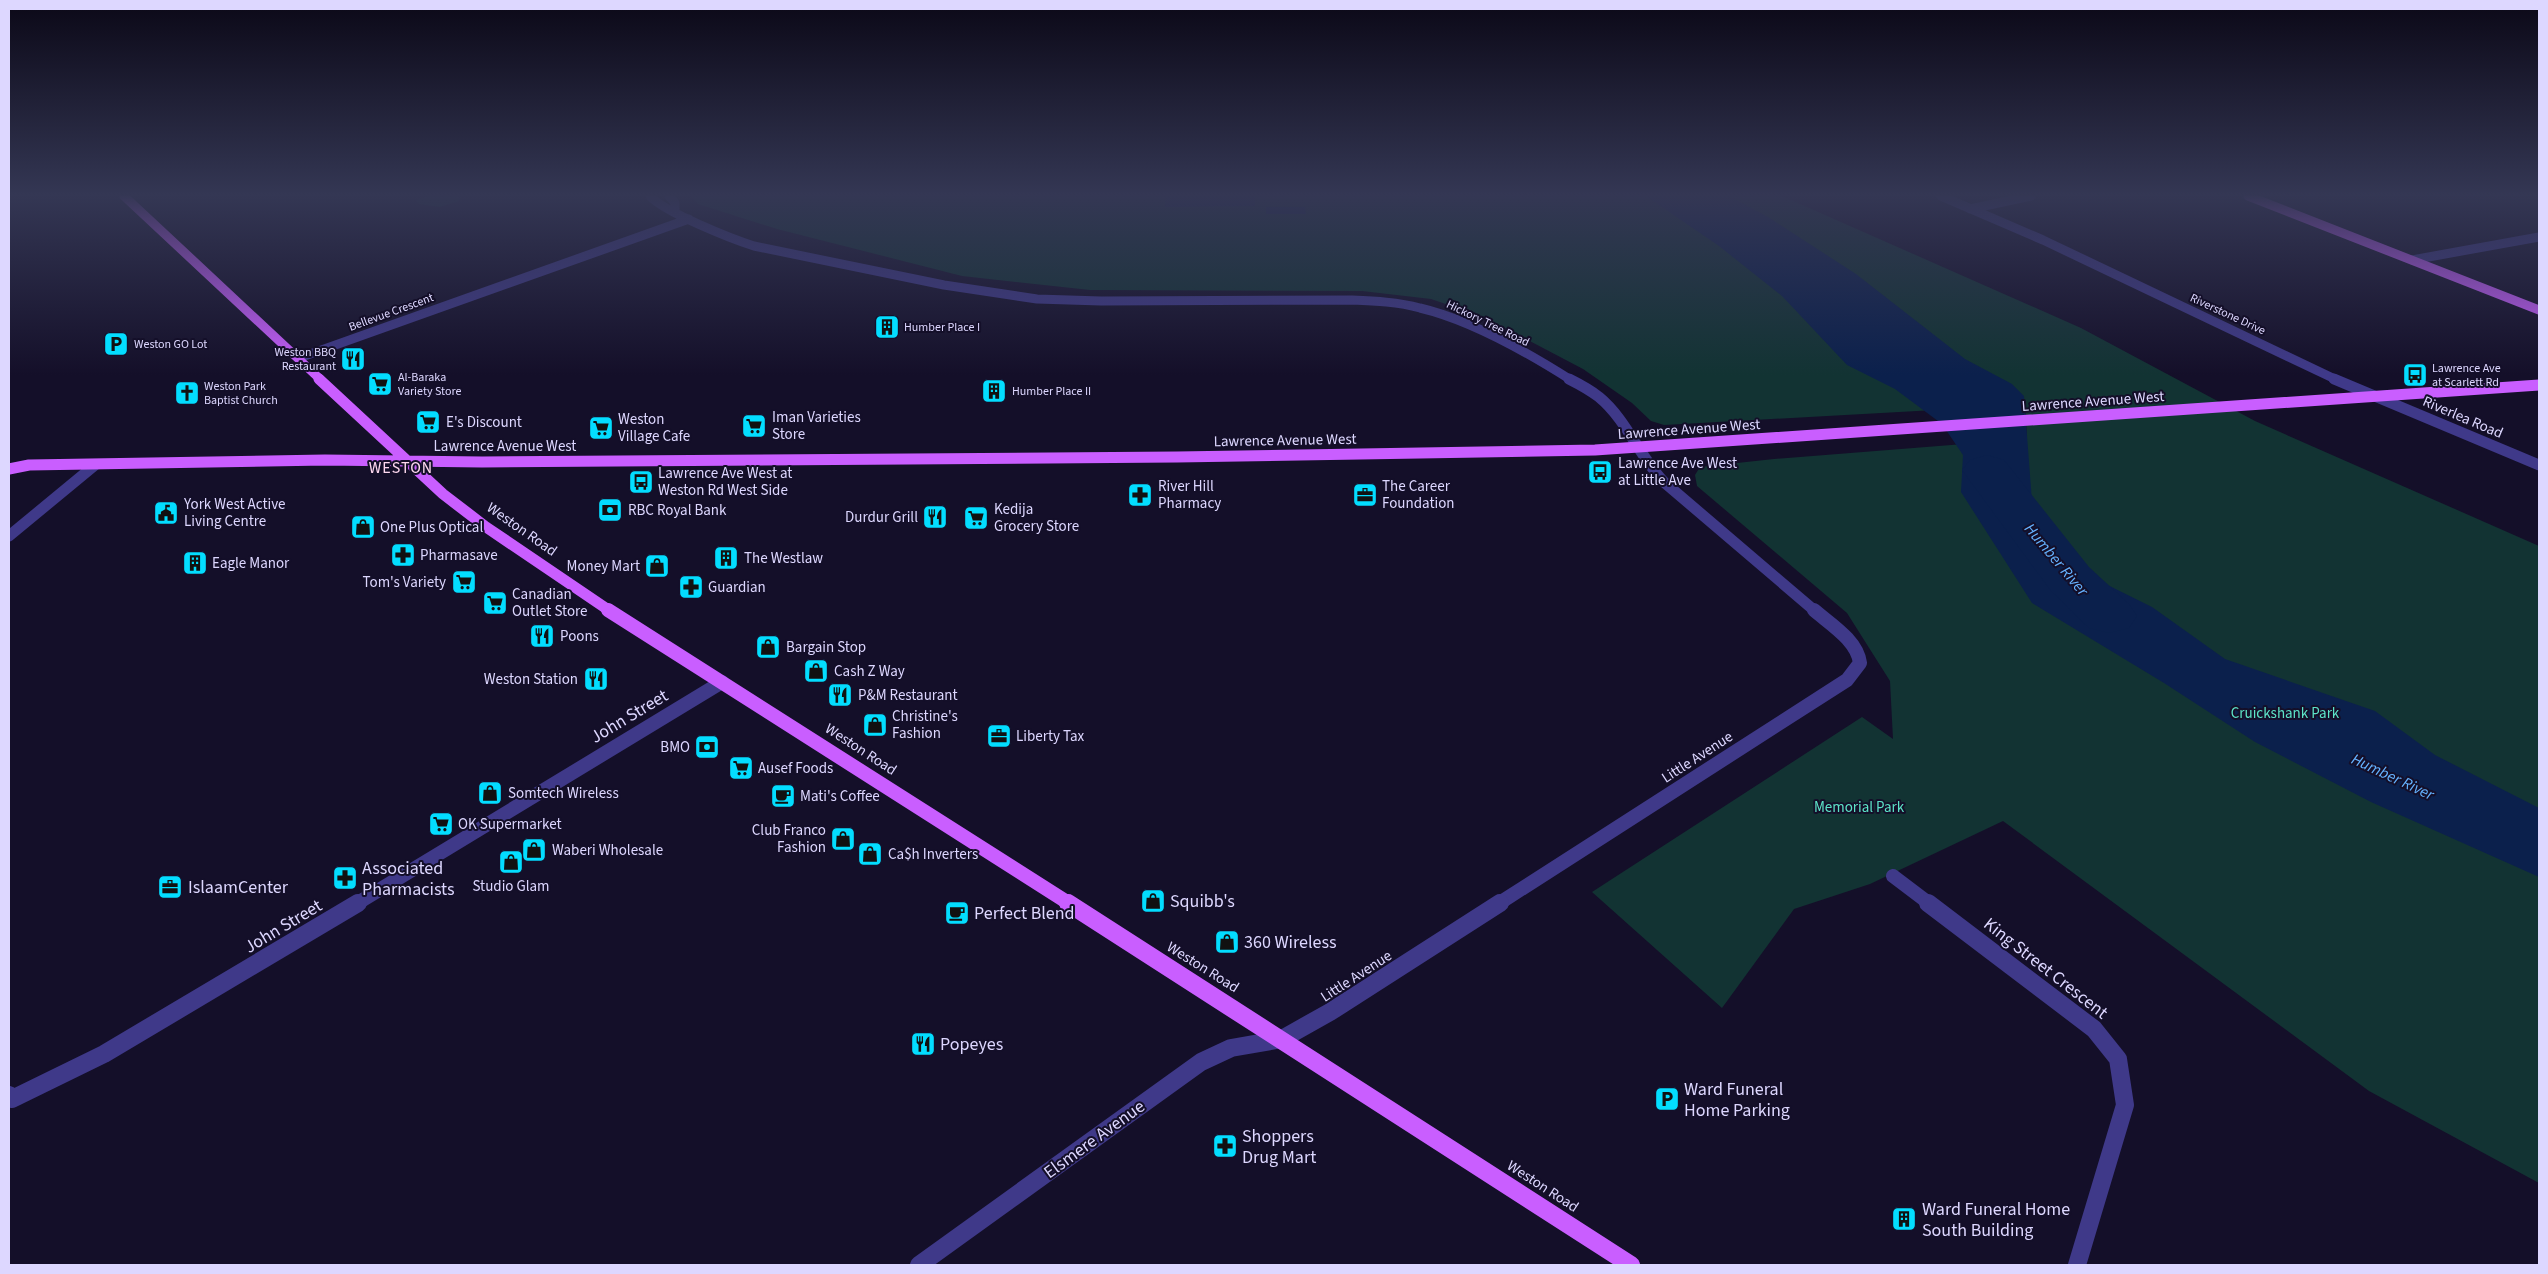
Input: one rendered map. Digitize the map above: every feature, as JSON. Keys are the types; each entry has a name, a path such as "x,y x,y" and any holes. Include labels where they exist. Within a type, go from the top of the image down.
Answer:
{"main road":[{"name":"Weston Road","path":"189,255 460,508 522,553 1282,1039 1631,1265"},
{"path":"2400,255 2539,310"},
{"name":"Lawrence Avenue West","path":"9,469 29,465 232,461 409,462 1168,457 1518,452 1638,448 2539,385"},
{"name":"Lawrence Avenue West","path":"9,460 29,465"}],"street":[{"name":"Bellevue Crescent","path":"300,358 587,255"},
{"name":"Hickory Tree Road","path":"795,255 1004,295 1101,301 1352,300 1386,302 1421,308 1474,327 1592,393 1610,409 1638,448"},
{"name":"Riverstone Drive","path":"2076,255 2375,396"},
{"path":"2412,260 2438,255"},
{"name":"Riverlea Road","path":"2375,396 2539,465"},
{"name":"Little Avenue","path":"1282,1039 1330,1012 1509,898 1847,680 1855,672 1860,663 1859,654 1852,643 1665,483 1638,448"},
{"path":"9,536 96,465"},
{"name":"John Street","path":"10,1097 44,1086 93,1059 310,932 722,682"},
{"name":"King Street Crescent","path":"1893,876 2094,1029 2118,1059 2125,1105 2077,1265"},
{"name":"Elsmere Avenue","path":"919,1265 1201,1062 1231,1048 1282,1039"}],"green space":[{"name":"Cruickshank Park","path":"881,255 1917,255 2081,328 2255,421 2539,546 2539,1183 2369,1091 2003,821 1870,884 1794,909 1722,1008 1592,892 1862,717 1893,739 1890,681 1847,613 1697,486 1695,475 1700,467 1774,459 2027,439 2025,405 1664,425 1651,421 1632,403 1583,369 1484,317 1431,299 1362,291 1090,290 962,276"}],"water":[{"path":"1731,255 1827,255 1856,274 1965,359 2012,384 2024,396 2035,541 2051,557 2152,607 2225,659 2375,711 2435,755 2539,808 2539,877 2371,802 2255,742 2164,683 2032,603 1961,492 1963,455 1942,424 1895,389 1847,365 1782,296"}],"waterway":[{"name":"Humber River","path":"1987,470 2070,579 2109,616"}],"place":[{"name":"Humber Place I","path":"887,327"},
{"name":"Weston GO Lot","path":"116,344"},
{"name":"Weston BBQ Restaurant","path":"353,359"},
{"name":"Lawrence Ave at Scarlett Rd","path":"2415,375"},
{"name":"Al-Baraka Variety Store","path":"380,384"},
{"name":"Humber Place II","path":"994,391"},
{"name":"Weston Park Baptist Church","path":"187,393"},
{"name":"E's Discount","path":"428,422"},
{"name":"Iman Varieties Store","path":"754,426"},
{"name":"Weston Village Cafe","path":"601,428"},
{"name":"Lawrence Ave West at Little Ave","path":"1600,472"},
{"name":"Lawrence Ave West at Weston Rd West Side","path":"641,482"},
{"name":"River Hill Pharmacy","path":"1140,495"},
{"name":"The Career Foundation","path":"1365,495"},
{"name":"RBC Royal Bank","path":"610,510"},
{"name":"York West Active Living Centre","path":"166,513"},
{"name":"Durdur Grill","path":"935,517"},
{"name":"Kedija Grocery Store","path":"976,518"},
{"name":"One Plus Optical","path":"363,527"},
{"name":"Pharmasave","path":"403,555"},
{"name":"The Westlaw","path":"726,558"},
{"name":"Eagle Manor","path":"195,563"},
{"name":"Money Mart","path":"657,566"},
{"name":"Tom's Variety","path":"464,582"},
{"name":"Guardian","path":"691,587"},
{"name":"Canadian Outlet Store","path":"495,603"},
{"name":"Poons","path":"542,636"},
{"name":"Bargain Stop","path":"768,647"},
{"name":"Cash Z Way","path":"816,671"},
{"name":"Weston Station","path":"596,679"},
{"name":"P&M Restaurant","path":"840,695"},
{"name":"Christine's Fashion","path":"875,725"},
{"name":"Liberty Tax","path":"999,736"},
{"name":"BMO","path":"707,747"},
{"name":"Ausef Foods","path":"741,768"},
{"name":"Somtech Wireless","path":"490,793"},
{"name":"Mati's Coffee","path":"783,796"},
{"name":"OK Supermarket","path":"441,824"},
{"name":"Club Franco Fashion","path":"843,839"},
{"name":"Waberi Wholesale","path":"534,850"},
{"name":"Ca$h Inverters","path":"870,854"},
{"name":"Studio Glam","path":"511,862"},
{"name":"Associated Pharmacists","path":"345,878"},
{"name":"IslaamCenter","path":"170,887"},
{"name":"Squibb's","path":"1153,901"},
{"name":"Perfect Blend","path":"957,913"},
{"name":"360 Wireless","path":"1227,942"},
{"name":"Popeyes","path":"923,1044"},
{"name":"Ward Funeral Home Parking","path":"1667,1099"},
{"name":"Shoppers Drug Mart","path":"1225,1146"},
{"name":"Ward Funeral Home South Building","path":"1904,1219"}],"district":[{"name":"WESTON","path":"401,467"}],"park label":[{"name":"Memorial Park","path":"1859,807"}]}
